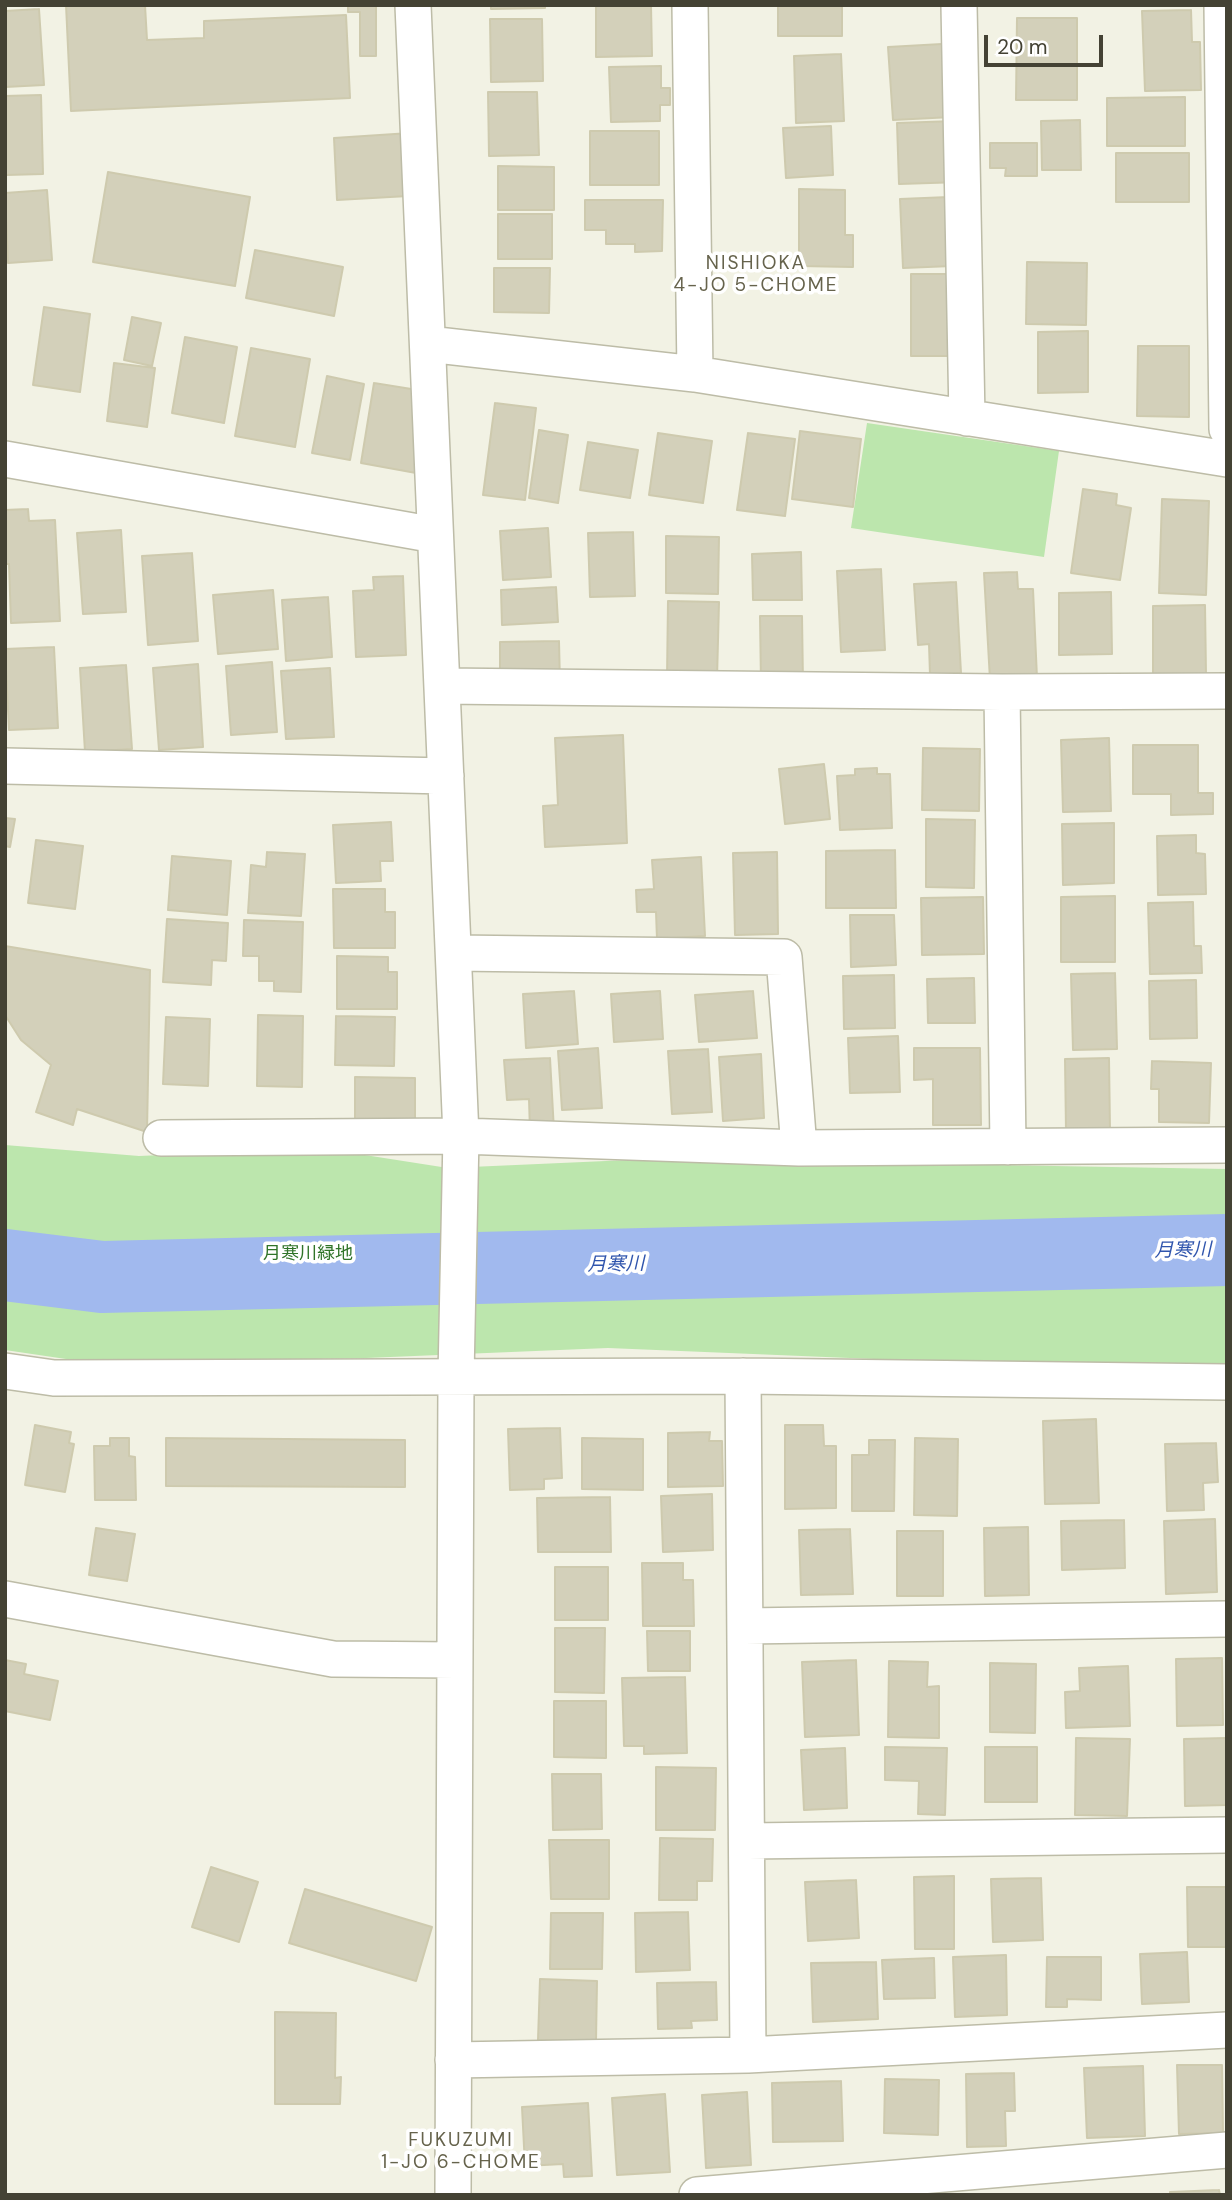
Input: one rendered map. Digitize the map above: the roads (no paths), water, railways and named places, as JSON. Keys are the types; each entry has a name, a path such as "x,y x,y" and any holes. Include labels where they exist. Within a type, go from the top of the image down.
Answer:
{"street":[{"path":"413,5 461,1136 456,1327 453,2195"},
{"path":"690,5 695,374"},
{"path":"959,5 967,418"},
{"path":"1222,5 1227,429"},
{"path":"428,344 695,374 1227,459"},
{"path":"5,459 435,535"},
{"path":"443,686 1002,692 1227,691"},
{"path":"1002,692 1008,1147"},
{"path":"5,766 446,776"},
{"path":"454,953 784,957 799,1148"},
{"path":"161,1138 461,1136 799,1148 1227,1146"},
{"path":"5,1371 54,1378 743,1376 1227,1382"},
{"path":"743,1376 748,2055"},
{"path":"5,1599 333,1659 455,1660"},
{"path":"745,1626 1227,1619"},
{"path":"748,1841 1227,1835"},
{"path":"453,2060 748,2055 1227,2030"},
{"path":"697,2195 1227,2150"}],"waterway":[{"name":"月寒川","path":"5,1265 102,1277 1227,1250"}],"district":[{"name":"NISHIOKA 4-JO 5-CHOME","path":"756,275"},
{"name":"FUKUZUMI 1-JO 6-CHOME","path":"461,2152"}],"park label":[{"name":"月寒川緑地","path":"308,1254"}]}
